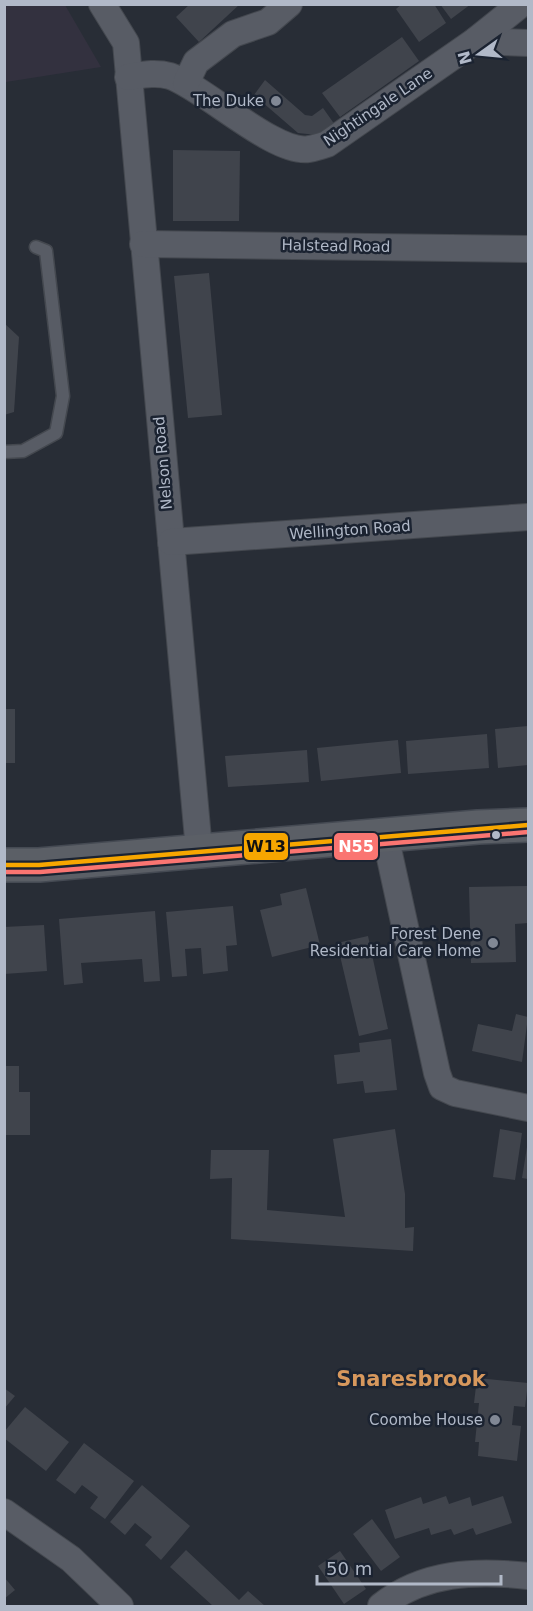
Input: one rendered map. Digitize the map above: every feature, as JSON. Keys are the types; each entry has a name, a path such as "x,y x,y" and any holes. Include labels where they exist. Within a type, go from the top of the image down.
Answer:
{"main road":[{"path":"4,865 39,865 199,850 528,825"}],"street":[{"name":"Nelson Road","path":"102,4 126,43 199,850"},
{"path":"186,83 196,62 233,34 268,22 289,4"},
{"name":"Nightingale Lane","path":"128,77 152,73 186,83 280,143 307,150 327,144 475,42 521,4"},
{"path":"475,42 528,42"},
{"name":"Halstead Road","path":"143,244 528,249"},
{"name":"Wellington Road","path":"171,542 528,518"},
{"path":"385,835 442,1087 455,1093 528,1108"},
{"path":"4,1512 71,1559 120,1606"},
{"path":"381,1606 411,1586 447,1576 489,1571 528,1576"}],"lane":[{"path":"4,452 23,451 56,433 63,396 46,251 36,247"}],"shaded area":[{"path":"4,5 65,5 101,67 6,82"}],"building":[{"path":"190,4 240,4 199,42 176,17"},
{"path":"402,4 434,4 446,23 419,42 396,9"},
{"path":"440,4 471,4 451,19"},
{"path":"402,37 419,61 340,117 322,93"},
{"name":"The Duke","path":"265,80 305,115 312,116 323,108 335,125 317,135 298,133 254,95"},
{"path":"173,150 240,151 239,221 173,221"},
{"path":"209,273 222,415 188,418 174,276"},
{"path":"4,323 19,337 14,412 4,415"},
{"path":"4,709 15,709 15,763 4,763"},
{"path":"528,726 528,765 498,768 495,729"},
{"path":"487,734 489,768 408,774 406,741"},
{"path":"398,740 401,773 321,781 317,748"},
{"path":"307,750 309,782 228,787 225,756"},
{"name":"Forest Dene Residential Care Home","path":"528,886 528,923 515,924 516,962 471,963 469,887"},
{"path":"306,888 320,945 272,957 260,910 282,905 280,894"},
{"path":"233,906 237,945 226,946 228,971 203,974 201,948 185,949 187,976 172,977 166,912"},
{"path":"155,911 160,981 144,982 142,959 81,963 83,983 64,985 59,919"},
{"path":"44,925 47,971 4,974 4,927"},
{"path":"368,936 388,1029 359,1036 337,943"},
{"path":"516,1014 528,1017 522,1062 472,1051 478,1024 512,1031"},
{"path":"391,1039 397,1090 365,1093 363,1081 337,1084 334,1055 360,1052 359,1043"},
{"path":"4,1066 19,1066 19,1092 30,1092 30,1135 4,1135"},
{"path":"395,1129 405,1194 405,1228 414,1227 413,1251 231,1239 232,1178 210,1179 211,1150 269,1150 267,1210 345,1217 333,1139"},
{"path":"500,1129 522,1133 515,1180 493,1177"},
{"path":"528,1147 528,1179 522,1178"},
{"name":"Coombe House","path":"477,1378 528,1383 525,1407 514,1406 512,1425 521,1426 517,1461 478,1456 479,1442 475,1442 479,1403 474,1403"},
{"path":"4,1388 15,1396 4,1409"},
{"path":"25,1407 69,1442 46,1471 4,1438 4,1432"},
{"path":"84,1443 134,1481 105,1519 90,1508 98,1497 82,1485 75,1494 56,1480"},
{"path":"142,1485 190,1526 161,1560 145,1545 152,1537 135,1523 125,1535 110,1522"},
{"path":"446,1496 449,1504 470,1497 472,1506 503,1496 512,1523 476,1535 473,1528 454,1535 451,1529 431,1535 429,1528 395,1539 385,1510 421,1497 423,1504"},
{"path":"372,1519 400,1557 381,1571 353,1534"},
{"path":"186,1550 239,1600 248,1591 265,1606 213,1606 170,1567"},
{"path":"340,1551 366,1589 344,1604 318,1566"},
{"path":"4,1577 15,1590 4,1599"}],"transit line":[{"name":"W13","path":"4,865 39,865 528,825"},
{"name":"N55","path":"4,872 40,872 528,832"}],"place":[{"name":"The Duke","path":"276,101"},
{"name":"Forest Dene Residential Care Home","path":"493,943"},
{"name":"Coombe House","path":"495,1420"}],"district":[{"name":"Snaresbrook","path":"411,1379"}]}
